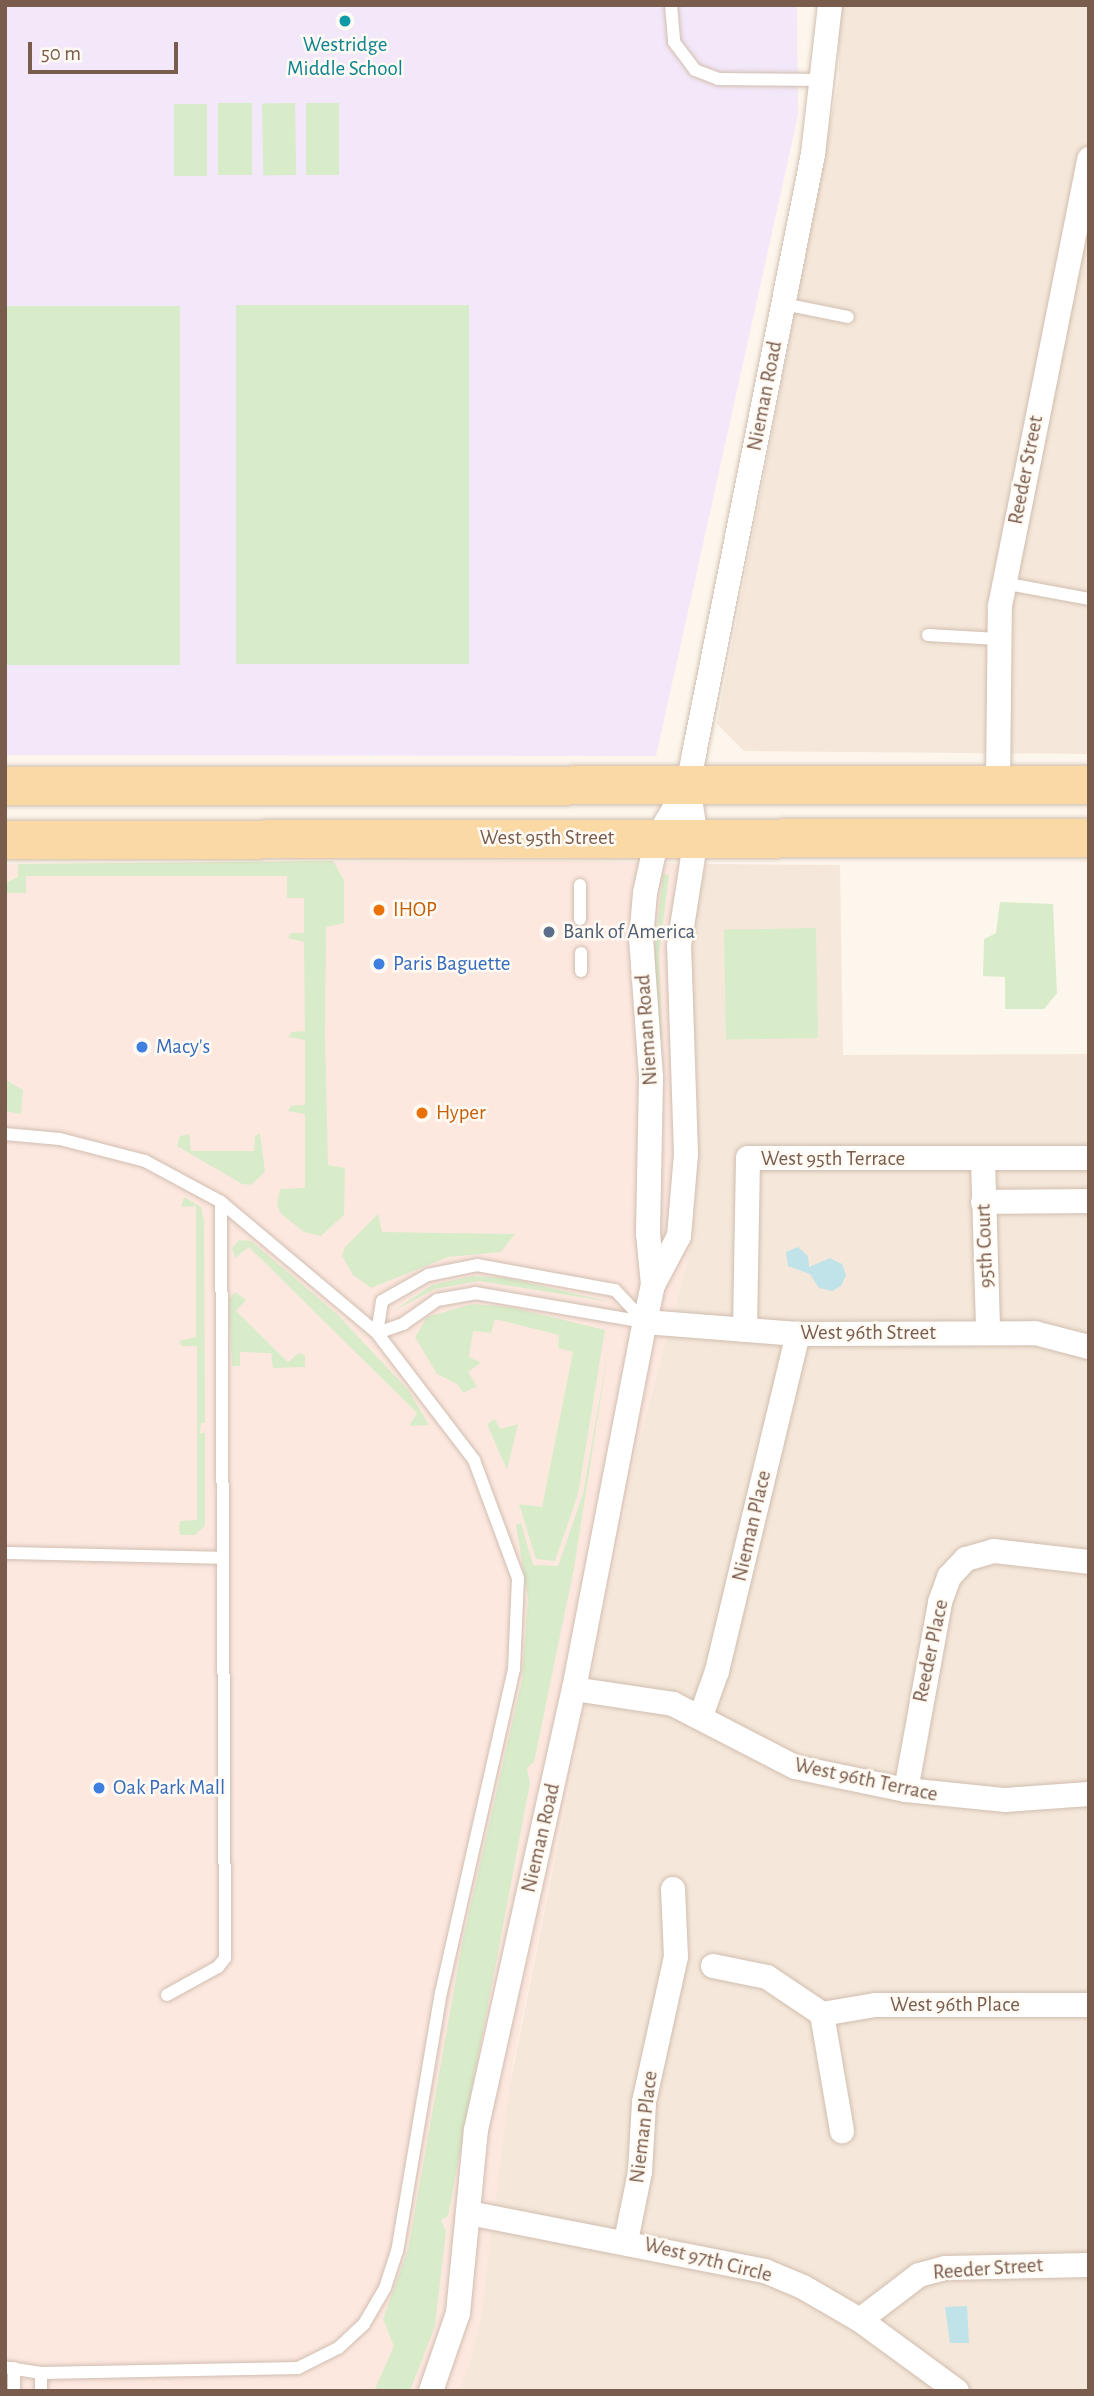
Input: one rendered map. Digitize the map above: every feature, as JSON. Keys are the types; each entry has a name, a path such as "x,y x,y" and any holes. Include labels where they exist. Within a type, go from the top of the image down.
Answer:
{"main road":[{"path":"5,786 1089,785"},
{"name":"West 95th Street","path":"5,840 1089,838"}],"street":[{"name":"Nieman Road","path":"653,1285 648,1233 651,1077 641,939 657,838 688,785 783,304 824,80 830,5"},
{"name":"Reeder Street","path":"998,785 998,639 1003,583 1089,159"},
{"name":"Nieman Road","path":"431,2391 458,2313 476,2130 574,1689 645,1322 653,1285 678,1236 685,1168 679,946 696,838 688,785"},
{"name":"West 95th Terrace","path":"746,1330 748,1158 1089,1158"},
{"name":"95th Court","path":"983,1160 988,1332"},
{"path":"983,1202 1089,1201"},
{"name":"West 96th Street","path":"645,1322 798,1334 1035,1333 1089,1346"},
{"name":"Nieman Place","path":"701,1716 717,1671 798,1334"},
{"name":"Reeder Place","path":"906,1790 940,1602 949,1577 966,1559 994,1550 1089,1562"},
{"name":"West 96th Terrace","path":"574,1689 673,1704 701,1716 766,1756 795,1767 906,1790 1005,1800 1089,1794"},
{"name":"Nieman Place","path":"626,2241 640,2172 644,2102 676,1957 673,1889"},
{"path":"713,1966 767,1977 822,2014 842,2132"},
{"name":"West 96th Place","path":"822,2014 875,2005 1089,2005"},
{"name":"West 97th Circle","path":"469,2213 626,2241 765,2271 803,2287 860,2320 957,2391"},
{"name":"Reeder Street","path":"860,2320 919,2275 945,2267 1089,2264"}],"lane":[{"path":"671,5 674,42 695,70 718,79 824,80"},
{"path":"783,304 848,317"},
{"path":"1003,583 1089,598"},
{"path":"928,635 998,639"},
{"path":"580,885 580,919"},
{"path":"581,953 581,971"},
{"path":"5,1134 60,1139 145,1161 221,1202 377,1333 474,1460 518,1578 514,1669 441,1992 397,2250 385,2288 364,2324 338,2348 298,2368 41,2373 10,2368 14,2391"},
{"path":"167,1995 218,1967 225,1958 221,1202"},
{"path":"377,1333 382,1301 428,1275 477,1265 615,1290 645,1322"},
{"path":"377,1333 403,1324 437,1300 475,1293 645,1322"},
{"path":"5,1553 223,1558"},
{"path":"41,2373 41,2391"}],"shaded area":[{"path":"5,5 797,5 798,115 656,756 5,755"},
{"path":"839,5 1089,5 1089,754 744,751 717,724 839,77"},
{"path":"554,861 707,864 696,901 689,965 698,1089 696,1207 685,1269 636,1451 512,2070 481,2318 471,2360 459,2391 5,2391 5,864"},
{"path":"707,864 840,865 843,1055 1089,1054 1089,2391 458,2391 481,2318 502,2124 636,1451 685,1269 696,1207 698,1089 689,965 696,901"}],"green space":[{"path":"218,103 252,103 252,175 218,175"},
{"path":"295,103 296,175 263,176 262,104"},
{"path":"306,103 339,103 339,175 306,175"},
{"path":"174,104 207,104 207,176 174,176"},
{"path":"236,305 469,305 469,664 236,664"},
{"path":"5,306 180,306 180,665 5,665"},
{"path":"333,861 344,880 344,923 326,927 328,1165 345,1168 344,1215 321,1236 304,1232 280,1213 277,1204 280,1189 305,1188 305,1114 288,1111 291,1106 305,1105 305,1040 288,1037 292,1032 305,1031 304,942 288,938 291,933 304,933 304,898 287,898 287,876 26,876 26,893 6,893 6,1080 23,1090 21,1114 5,1111 5,883 18,877 18,864"},
{"path":"663,874 669,875 659,955 662,1040 657,1040 654,956"},
{"path":"1000,902 1053,904 1057,993 1044,1009 1005,1009 1005,977 983,976 984,939 996,933"},
{"path":"816,928 818,1038 726,1040 724,930"},
{"path":"260,1133 265,1172 251,1185 242,1184 177,1146 180,1136 189,1134 191,1151 254,1151 255,1136"},
{"path":"184,1197 201,1207 204,1221 205,1423 201,1423 200,1433 205,1433 205,1526 195,1535 181,1535 179,1530 180,1521 197,1520 197,1346 182,1346 179,1341 196,1337 196,1206 181,1207"},
{"path":"378,1214 382,1232 515,1234 501,1252 448,1257 371,1288 353,1275 342,1256 345,1247"},
{"path":"239,1240 251,1241 337,1314 409,1391 429,1425 409,1426 417,1413 249,1247 235,1258 232,1248"},
{"path":"472,1276 507,1278 611,1302 479,1281 435,1289 392,1312 432,1285"},
{"path":"235,1292 246,1300 236,1311 288,1362 299,1353 305,1355 305,1367 273,1368 271,1353 240,1352 240,1366 232,1366 229,1300"},
{"path":"472,1304 510,1307 605,1330 578,1494 555,1561 536,1559 519,1504 542,1507 573,1352 558,1348 559,1335 495,1319 491,1333 473,1331 469,1357 481,1363 468,1372 477,1386 463,1393 457,1384 437,1374 415,1337 427,1317"},
{"path":"610,1339 574,1568 534,1762 527,1768 530,1783 448,2216 441,2220 446,2231 435,2326 410,2391 374,2391 394,2346 383,2319 408,2250 463,1939 522,1680 528,1598 516,1525 521,1523 533,1565 558,1566 583,1494"},
{"path":"495,1419 500,1429 518,1424 507,1470 487,1424"}],"water":[{"path":"798,1247 808,1256 809,1267 830,1258 842,1264 846,1275 841,1286 832,1291 819,1288 810,1274 788,1266 786,1252"},
{"path":"967,2306 969,2343 950,2343 945,2307"}],"place":[{"name":"Westridge Middle School","path":"345,21"},
{"name":"IHOP","path":"379,910"},
{"name":"Bank of America","path":"549,932"},
{"name":"Paris Baguette","path":"379,964"},
{"name":"Macy's","path":"142,1047"},
{"name":"Hyper","path":"422,1113"},
{"name":"Oak Park Mall","path":"99,1788"}]}
